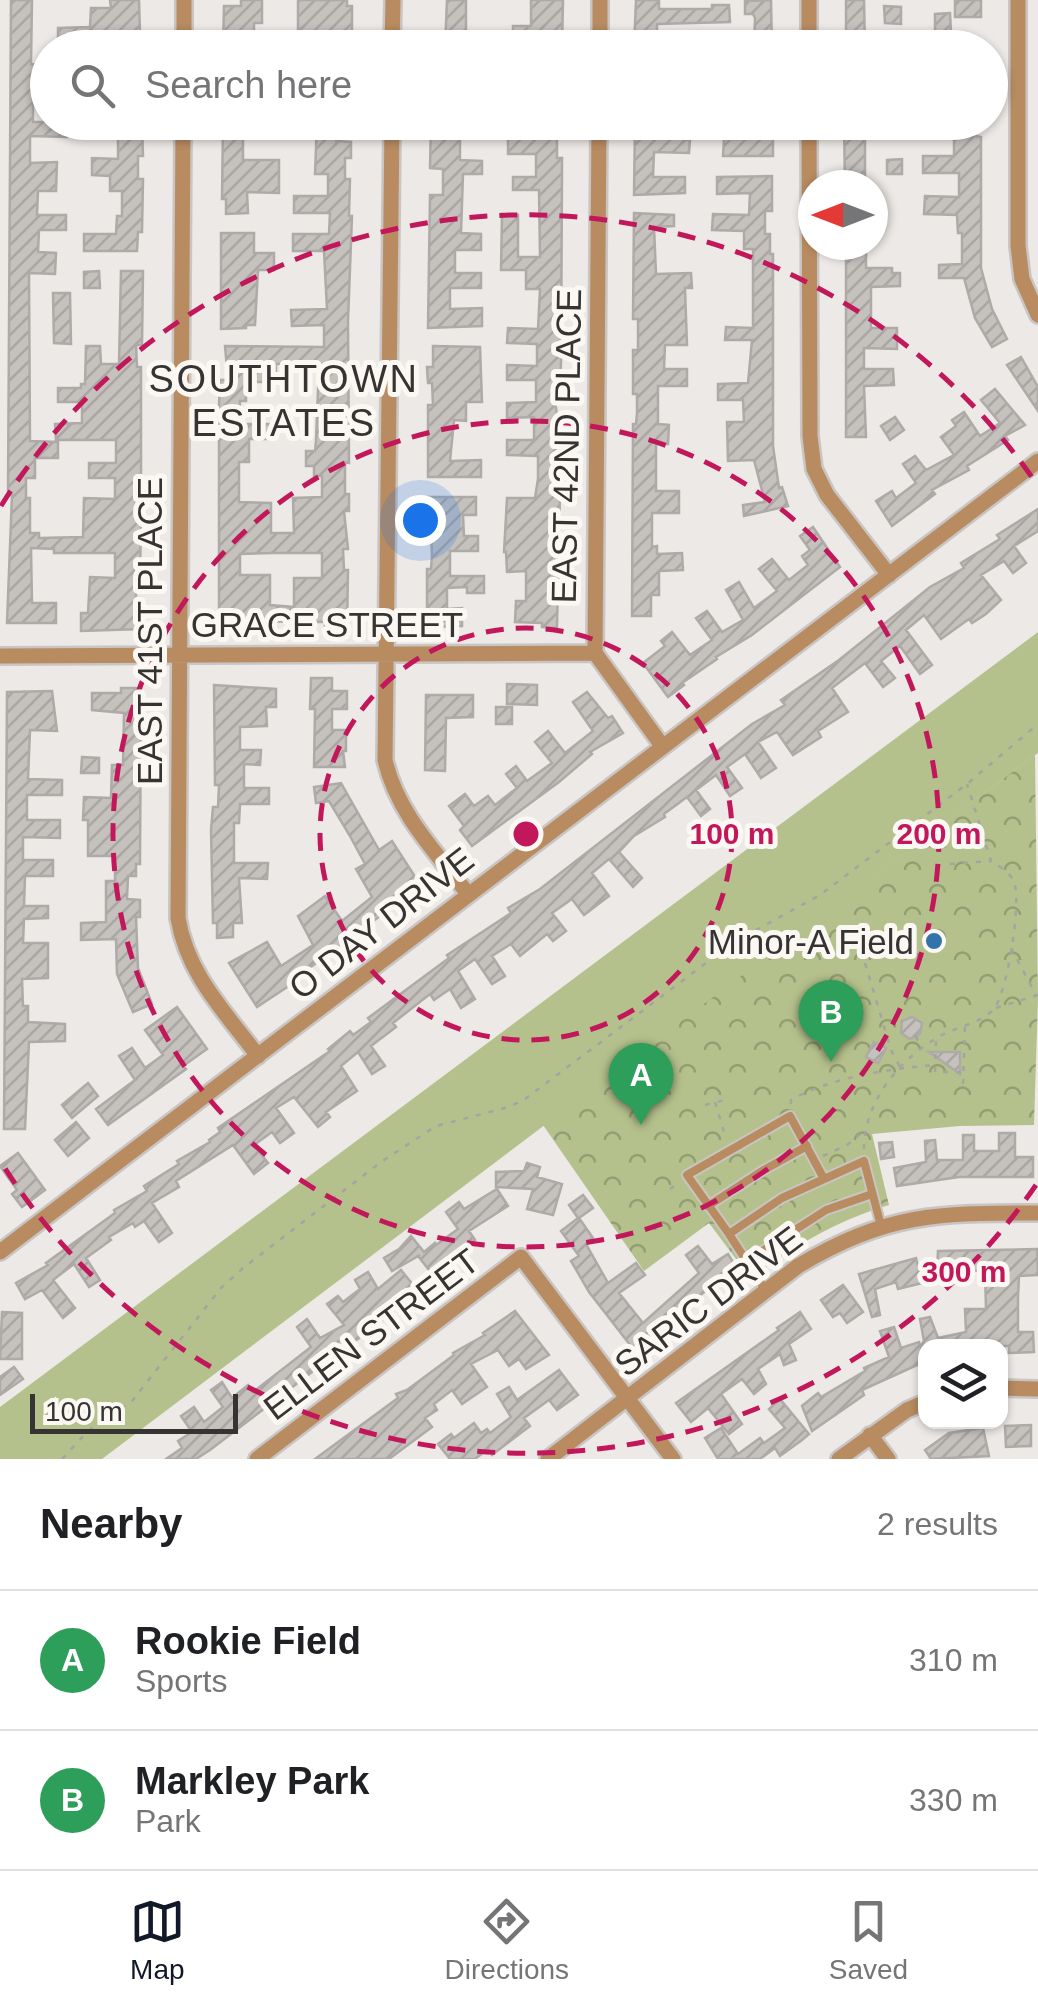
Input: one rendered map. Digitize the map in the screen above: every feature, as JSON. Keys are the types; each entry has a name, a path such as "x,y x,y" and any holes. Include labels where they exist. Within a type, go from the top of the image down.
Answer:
{"street":[{"path":"184,0 184,30"},
{"path":"392,30 393,0"},
{"path":"600,0 600,30"},
{"path":"808,0 809,30"},
{"path":"1018,0 1018,246 1022,279 1038,315"},
{"name":"EAST 41ST PLACE","path":"183,140 178,918 183,947 195,972 258,1056"},
{"path":"392,140 385,760 391,787 404,810 468,894"},
{"name":"EAST 42ND PLACE","path":"599,140 594,653 663,747"},
{"path":"809,140 810,436 814,469 827,495 888,574"},
{"name":"O DAY DRIVE","path":"0,1252 1038,461"},
{"name":"GRACE STREET","path":"0,656 594,653"},
{"name":"SARIC DRIVE","path":"548,1459 766,1290 834,1244 881,1226 957,1213 1038,1213"},
{"name":"ELLEN STREET","path":"257,1459 521,1257 628,1399"},
{"path":"1008,1388 1038,1389"},
{"path":"628,1399 673,1459"},
{"path":"839,1459 918,1407"},
{"path":"870,1435 888,1459"}],"lane":[{"path":"766,1290 687,1175 790,1116 823,1177"},
{"path":"708,1206 807,1146"},
{"path":"728,1234 782,1198 864,1160 881,1226"},
{"path":"747,1261 826,1210 872,1194"}],"path":[{"path":"62,1459 88,1431 132,1401 221,1288 381,1162 436,1126 509,1107 525,1099 706,963 747,935 820,896 967,784 1038,724"},
{"path":"967,784 992,861 1015,884 1010,946 1003,989 995,1008"},
{"path":"950,864 992,861"},
{"path":"864,1160 864,1131 875,1100 901,1069 936,1040 995,1008 1037,995 1010,946"},
{"path":"865,963 890,1050 901,1069"},
{"path":"964,1026 964,1084"},
{"path":"916,1036 921,1050"},
{"path":"936,1040 935,1072 964,1072"},
{"path":"790,1116 791,1100 805,1092 935,1065"},
{"path":"706,1105 725,1100"},
{"path":"715,1102 729,1151"},
{"path":"814,1161 846,1146 864,1131"}],"green space":[{"path":"1038,632 1038,753 102,1459 0,1459 0,1407"},
{"path":"1035,755 1038,999 1034,1125 960,1126 872,1134 889,1205 817,1235 751,1279 709,1223 644,1271 543,1125"}],"building":[{"path":"11,0 32,0 30,163 57,162 56,191 38,191 37,215 66,215 66,230 39,230 38,252 56,253 55,274 29,273 30,441 58,442 58,458 35,458 35,478 26,478 30,533 39,533 39,538 83,537 84,498 115,499 115,478 89,478 89,463 116,463 116,440 56,440 55,424 82,423 82,402 58,402 58,388 81,388 85,384 86,346 100,346 101,364 119,364 121,271 143,271 142,345 136,345 137,367 141,367 141,495 136,495 135,518 141,518 136,598 141,598 142,629 81,631 81,613 88,613 90,577 115,578 115,553 54,553 54,549 31,548 32,603 56,603 56,623 7,623 12,495 8,495"},
{"path":"110,0 139,0 140,30 58,30 90,27 91,8 111,8"},
{"path":"241,0 262,0 262,23 254,23 254,30 223,30 224,6 241,6"},
{"path":"298,0 347,0 347,6 352,6 352,30 298,30"},
{"path":"447,0 466,0 466,30 446,30"},
{"path":"531,0 563,0 562,30 513,30 513,26 531,26"},
{"path":"636,0 659,0 659,9 712,9 712,5 729,5 730,22 657,24 657,30 635,30"},
{"path":"771,0 772,30 755,30 755,18 745,14 745,1"},
{"path":"846,0 864,0 865,30 846,30"},
{"path":"955,0 981,0 981,17 955,17"},
{"path":"884,6 901,7 901,24 885,23"},
{"path":"950,13 951,30 935,30 935,14"},
{"path":"118,140 143,140 143,156 138,156 138,179 143,179 142,232 138,232 137,251 84,251 84,234 116,234 117,216 122,216 122,191 110,191 110,176 92,175 92,158 118,159"},
{"path":"223,140 243,140 243,160 279,160 279,193 247,192 248,213 226,214 226,199 222,199"},
{"path":"316,140 351,142 351,158 345,158 352,216 349,463 345,462 349,511 344,511 348,549 343,549 344,570 348,570 347,629 325,629 325,622 242,621 242,628 219,628 219,406 220,380 228,380 225,346 324,347 324,325 292,326 291,310 327,309 324,251 293,251 293,234 329,234 330,213 294,213 294,196 328,196 328,174 315,174","holes":["276,364 319,364 315,451 306,451 306,466 314,466 314,476 322,476 322,497 293,498 294,533 271,533 271,503 239,502 239,462 249,462 249,439 272,439 272,424 239,424 240,401 246,401 246,382 276,382","322,553 322,578 294,578 294,607 270,605 270,575 240,575 240,554"]},
{"path":"431,140 460,140 460,160 482,161 482,174 463,174 461,233 481,234 481,250 455,250 455,273 481,273 481,288 450,288 450,309 482,308 482,326 428,328 430,195 443,195 443,169 430,168"},
{"path":"508,140 557,140 557,158 562,158 561,363 555,400 561,447 557,628 515,622 516,601 526,601 526,571 507,572 504,552 507,498 535,498 538,479 538,456 507,455 507,440 534,440 534,417 507,418 507,403 536,402 536,380 507,380 507,365 537,366 537,344 507,343 508,328 538,329 540,289 526,289 526,270 501,270 502,214 518,215 518,257 540,257 539,190 513,190 513,177 536,177 536,154 508,154"},
{"path":"635,140 690,140 689,153 654,152 653,177 685,177 685,193 634,195"},
{"path":"724,140 773,140 773,156 723,156"},
{"path":"844,140 865,140 865,170 845,170"},
{"path":"954,140 981,140 981,268 992,309 1007,339 992,347 975,318 964,278 939,278 939,265 962,264 962,233 958,233 957,215 924,214 925,196 959,197 959,173 923,173 923,156 954,156"},
{"path":"902,159 902,174 888,174 887,160"},
{"path":"772,176 772,211 765,211 765,234 770,234 773,254 773,446 779,488 782,487 788,506 744,516 743,505 765,502 754,460 728,461 727,422 744,422 743,400 718,400 718,384 748,383 752,340 725,340 726,327 753,328 753,249 744,249 744,231 712,230 713,214 749,215 750,193 717,194 717,177"},
{"path":"634,213 674,215 674,226 654,227 656,274 691,273 692,288 685,288 687,345 665,345 664,369 687,369 687,386 658,386 658,424 669,425 668,444 656,444 656,491 679,491 679,513 652,513 652,547 657,546 657,554 682,553 683,570 659,571 659,595 651,595 651,616 632,616 633,424 637,413 633,350 638,350 638,319 633,319"},
{"path":"221,233 254,233 254,253 274,253 274,270 258,270 255,325 246,328 221,329"},
{"path":"846,260 866,260 866,268 892,268 892,273 900,273 900,286 871,287 871,328 897,328 897,349 864,348 864,369 893,369 894,385 864,386 866,437 846,437"},
{"path":"99,271 100,288 84,288 84,272"},
{"path":"53,293 70,293 71,344 54,343"},
{"path":"433,346 480,347 482,402 466,402 466,421 454,420 450,461 481,460 481,477 428,477 428,405 433,405 427,367 433,367"},
{"path":"1021,357 1038,387 1038,411 1007,365"},
{"path":"995,389 1025,425 967,466 969,470 932,490 935,494 892,526 876,501 892,491 896,498 916,483 903,464 915,456 926,470 954,455 941,437 956,426 952,420 964,412 980,436 1000,423 981,400"},
{"path":"895,417 904,430 890,440 881,426"},
{"path":"428,497 476,497 476,515 463,515 464,536 478,536 478,551 450,551 450,576 484,576 484,593 467,593 467,587 447,588 447,609 462,608 462,626 427,627 427,569 431,569 432,555 431,533 427,533"},
{"path":"1038,509 1038,531 1014,546 1026,563 1013,573 1004,561 981,575 1001,600 986,614 972,623 969,619 941,639 924,615 906,630 932,665 920,674 900,646 881,661 895,678 883,687 865,663 832,688 848,712 818,731 821,737 793,755 777,732 758,742 776,768 761,778 745,754 727,767 742,788 730,796 716,775 696,790 710,809 701,816 687,797 665,817 634,836 619,852 642,878 633,887 609,859 592,873 609,896 584,915 572,899 552,913 566,931 553,941 547,934 520,956 511,944 492,956 505,976 492,984 475,959 458,971 475,999 461,1008 450,989 434,1000 430,994 371,1046 385,1066 372,1074 358,1052 341,1066 357,1091 326,1112 330,1117 318,1127 294,1097 276,1108 294,1133 280,1143 272,1132 254,1145 268,1163 254,1174 233,1145 176,1181 179,1187 152,1203 172,1233 159,1242 144,1221 135,1227 133,1223 109,1237 111,1240 86,1258 100,1280 89,1287 74,1264 53,1280 75,1308 63,1318 42,1290 25,1299 16,1283 48,1265 114,1210 147,1191 144,1186 210,1142 220,1132 218,1128 330,1051 350,1031 353,1035 371,1022 368,1018 449,958 447,955 511,913 508,908 540,889 752,724 785,705 781,700 839,660 930,587 964,568 961,563 1000,539 997,535"},
{"path":"813,527 840,567 668,697 643,663 665,646 661,641 672,632 690,655 712,640 696,618 707,611 722,632 743,620 726,590 739,582 754,608 777,591 759,569 772,559 789,580 808,565 802,556 810,550 800,536"},
{"path":"311,678 332,678 332,691 347,691 347,709 332,709 332,730 346,730 345,767 314,767"},
{"path":"507,684 537,685 537,705 507,704"},
{"path":"214,685 276,689 276,707 266,707 267,726 240,727 240,750 261,750 260,765 244,764 244,788 269,788 269,804 240,804 239,823 234,823 234,863 268,863 267,879 239,878 242,923 233,923 233,937 217,938 217,923 213,923 211,830 219,785 215,785"},
{"path":"121,688 141,688 140,864 136,864 136,876 128,876 127,899 140,900 140,917 136,917 138,968 152,1004 133,1012 117,974 116,939 81,940 81,923 106,922 106,881 115,881 115,856 88,856 84,797 111,798 112,765 123,765 124,713 92,710 92,693 121,693"},
{"path":"52,691 57,731 30,730 28,779 62,780 62,795 27,795 27,820 60,820 60,838 23,837 23,860 53,860 53,876 25,876 24,906 48,906 48,918 24,919 23,943 48,943 48,978 22,979 23,1006 28,1006 28,1022 65,1024 65,1041 29,1042 25,1129 4,1129 7,692"},
{"path":"587,692 623,733 590,752 559,782 472,846 460,830 464,826 449,806 465,794 474,806 488,796 495,805 517,788 506,774 516,766 527,781 552,763 535,742 548,731 565,753 593,731 573,702"},
{"path":"426,695 473,695 473,717 446,718 445,771 425,770"},
{"path":"496,707 512,707 512,724 496,724"},
{"path":"82,757 99,758 99,773 81,773"},
{"path":"341,783 379,850 392,841 421,886 308,969 310,972 257,1007 229,963 267,942 281,966 313,945 298,916 325,896 342,921 372,897 356,869 365,864 350,836 329,801 316,803 314,787"},
{"path":"177,1007 207,1049 183,1066 186,1069 108,1125 96,1109 135,1080 119,1056 132,1048 145,1068 163,1055 145,1030"},
{"path":"912,1017 922,1023 920,1034 910,1039 901,1033 902,1021"},
{"path":"874,1042 886,1048 878,1063 866,1057"},
{"path":"929,1052 960,1052 960,1074"},
{"path":"88,1083 98,1096 72,1118 62,1105"},
{"path":"76,1122 89,1138 68,1156 55,1140"},
{"path":"999,1133 1015,1133 1015,1157 1033,1157 1033,1177 959,1177 897,1186 894,1168 926,1162 925,1141 935,1140 937,1160 963,1160 963,1135 974,1135 974,1151 999,1151"},
{"path":"892,1142 894,1157 881,1159 879,1143"},
{"path":"18,1153 45,1190 22,1207 12,1194 17,1190 0,1166"},
{"path":"527,1163 540,1167 537,1177 562,1184 553,1215 527,1209 533,1189 496,1187 496,1172 524,1171"},
{"path":"497,1189 508,1206 469,1231 475,1240 448,1260 452,1265 436,1279 418,1256 392,1271 384,1258 411,1236 424,1252 436,1245 458,1229 446,1212 459,1202 464,1209"},
{"path":"583,1195 593,1208 579,1218 593,1238 586,1244 608,1283 636,1263 645,1275 619,1293 643,1323 699,1273 686,1255 698,1246 712,1264 728,1254 738,1270 709,1288 634,1350 589,1292 571,1261 579,1256 561,1231 578,1218 569,1205"},
{"path":"1037,1249 1038,1275 1019,1276 1018,1297 1018,1332 1033,1332 1034,1352 1009,1353 1008,1339 924,1339 920,1319 930,1317 938,1338 966,1332 965,1309 986,1309 985,1271 937,1270 938,1251"},
{"path":"916,1258 922,1283 898,1289 896,1282 875,1289 880,1315 872,1317 859,1274"},
{"path":"401,1270 418,1291 358,1339 327,1356 329,1359 210,1450 196,1459 166,1459 182,1448 178,1441 192,1432 181,1416 194,1407 204,1422 223,1407 211,1390 222,1382 232,1398 248,1385 253,1392 311,1347 297,1327 307,1319 320,1338 344,1325 327,1304 338,1296 343,1302 360,1289 355,1280 368,1272 378,1289"},
{"path":"843,1285 863,1312 847,1323 840,1313 833,1317 821,1300"},
{"path":"515,1311 549,1355 526,1369 519,1359 509,1366 498,1350 471,1364 487,1387 462,1404 452,1390 434,1404 437,1410 425,1418 432,1427 389,1459 315,1459 398,1398 396,1394 407,1390"},
{"path":"2,1312 22,1313 22,1359 0,1359"},
{"path":"800,1312 811,1329 789,1344 796,1360 784,1365 780,1354 758,1369 766,1384 754,1394 742,1379 721,1394 742,1424 729,1434 708,1408 691,1422 676,1403"},
{"path":"894,1327 901,1348 918,1342 918,1365 862,1390 864,1395 812,1431 802,1406 818,1393 821,1397 865,1371 864,1368 889,1357 880,1331"},
{"path":"14,1367 23,1379 0,1395 0,1377"},
{"path":"559,1370 578,1395 557,1410 549,1400 524,1418 530,1426 492,1455 488,1449 475,1459 450,1459 438,1444 474,1423 481,1433 487,1429 490,1433 511,1417 497,1394 509,1387 517,1400"},
{"path":"780,1399 809,1434 780,1456 775,1448 760,1459 718,1459 705,1438 721,1428 738,1454 760,1438 764,1443 785,1428 769,1409"},
{"path":"1031,1425 1031,1446 1006,1447 1008,1426"},
{"path":"983,1429 989,1456 931,1459 925,1450 949,1433"}],"place":[{"name":"Minor-A Field","path":"934,941"},
{"name":"Markley Park","path":"831,1062"},
{"name":"Rookie Field","path":"641,1125"}],"district":[{"name":"SOUTHTOWN ESTATES","path":"284,401"}]}
